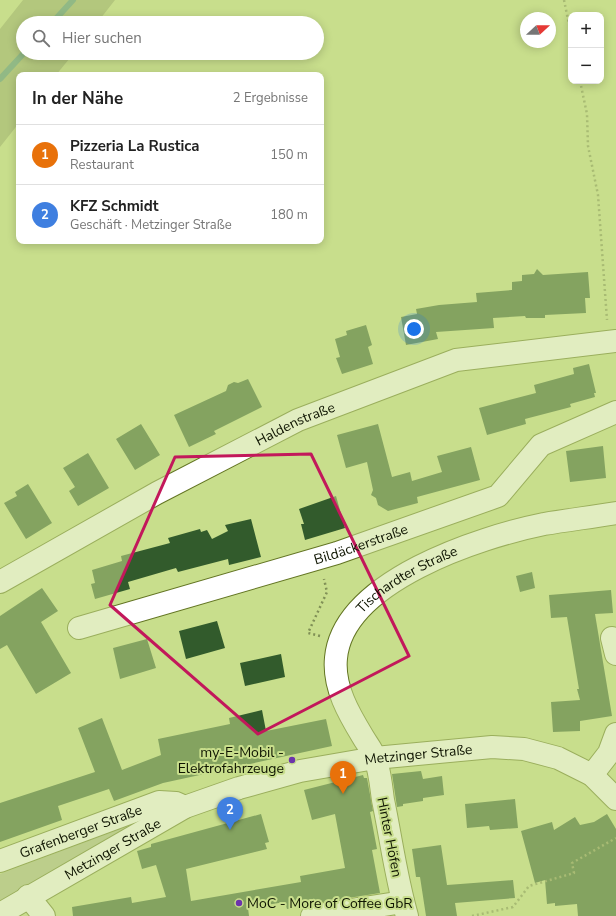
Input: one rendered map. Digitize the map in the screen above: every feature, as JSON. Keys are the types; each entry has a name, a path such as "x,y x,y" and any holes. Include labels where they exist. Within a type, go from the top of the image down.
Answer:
{"street":[{"name":"Haldenstraße","path":"0,582 157,493 298,420 456,360 612,341"},
{"name":"Bildäckerstraße","path":"79,628 318,559 498,496 541,445 616,412"},
{"name":"Tischardter Straße","path":"375,758 347,709 339,687 336,658 342,634 352,616 372,597 406,573 446,554 522,530 616,513"},
{"path":"592,775 609,753 616,734"},
{"name":"Metzinger Straße","path":"0,914 28,896 185,807 238,788 300,771 375,758 492,747 524,750 558,758 592,775 616,799"},
{"name":"Hinter Höfen","path":"375,758 405,909"},
{"name":"Grafenberger Straße","path":"0,861 159,802 176,803 185,807"},
{"path":"28,896 44,916"},
{"path":"312,916 405,909"}],"path":[{"path":"564,0 568,19"},
{"path":"581,84 587,114 588,146 598,195 612,341"},
{"path":"318,559 327,592 308,633 340,642"},
{"path":"472,916 513,907 530,886 574,873 572,863 616,838"}],"highlighted area":[{"path":"311,454 409,656 258,734 110,605 175,457"}],"green space":[{"path":"23,0 115,0 102,16 16,16 16,60 68,60 58,72 16,72 16,127 0,147 0,29"},
{"path":"138,822 0,904 0,874"}],"building":[{"path":"537,269 543,275 588,272 590,298 585,298 586,313 545,315 545,318 526,318 525,316 493,318 494,328 436,332 438,339 406,345 401,317 417,314 416,309 439,305 477,302 476,293 512,290 512,282 522,281 522,275 534,274"},
{"path":"366,325 372,345 368,347 373,364 342,374 336,358 340,357 335,339 347,335 346,331"},
{"path":"589,364 596,393 594,393 595,397 570,404 571,407 525,419 526,424 487,435 479,408 536,393 534,385 574,374 573,368"},
{"path":"248,379 262,407 214,431 216,434 189,447 174,415 226,391 228,385 234,382 238,383"},
{"path":"141,424 160,455 135,470 116,439"},
{"path":"378,424 392,477 410,472 412,481 442,472 437,456 471,447 480,480 417,497 418,503 388,511 378,505 376,498 371,495 373,490 367,462 346,468 337,435"},
{"path":"603,446 606,478 570,482 566,451"},
{"path":"88,453 109,488 78,506 69,491 75,487 63,468"},
{"path":"28,484 52,523 26,539 4,503 17,496 15,492"},
{"path":"336,496 345,528 305,540 301,524 304,524 299,509"},
{"path":"251,519 261,557 229,565 228,559 178,572 176,568 128,582 130,589 95,599 91,584 95,583 92,570 122,561 121,556 170,543 168,538 200,529 201,532 207,530 212,539 228,531 225,525"},
{"path":"532,572 535,588 520,592 516,576"},
{"path":"42,588 58,611 41,622 71,673 36,694 7,645 0,649 0,616"},
{"path":"611,590 613,613 595,614 612,716 580,721 580,731 553,732 551,702 580,700 577,689 579,689 567,617 551,618 549,595"},
{"path":"217,621 225,648 186,659 179,631"},
{"path":"147,639 156,668 120,679 113,648"},
{"path":"281,654 285,677 245,686 240,663"},
{"path":"262,710 266,731 326,719 332,746 163,783 114,801 109,789 58,806 62,820 0,842 0,803 95,772 78,728 102,718 122,770 161,755 158,739 230,724 229,718"},
{"path":"421,771 423,779 442,776 444,795 423,798 423,801 403,804 403,806 397,807 392,774"},
{"path":"363,775 364,778 367,778 373,811 370,812 377,849 372,850 380,893 287,909 285,902 248,908 249,916 73,916 72,907 131,897 132,903 166,897 156,865 142,869 137,851 151,847 151,844 261,814 269,842 265,843 267,849 186,869 191,901 301,882 300,876 345,868 335,814 312,820 304,790"},
{"path":"515,799 518,828 490,830 489,826 467,828 465,804"},
{"path":"607,814 616,829 616,916 578,916 577,904 555,906 555,903 547,904 545,880 535,883 521,831 552,822 554,830 575,817 580,825 594,822"},
{"path":"441,845 447,885 513,880 515,898 455,903 457,916 426,916 420,877 416,877 412,849"}],"waterway":[{"path":"58,16 73,0"},
{"path":"0,79 18,60"}],"place":[{"name":"my-E-Mobil - Elektrofahrzeuge","path":"292,760"},
{"name":"Pizzeria La Rustica","path":"343,794"},
{"name":"KFZ Schmidt","path":"230,830"},
{"name":"MoC - More of Coffee GbR","path":"239,903"}]}
